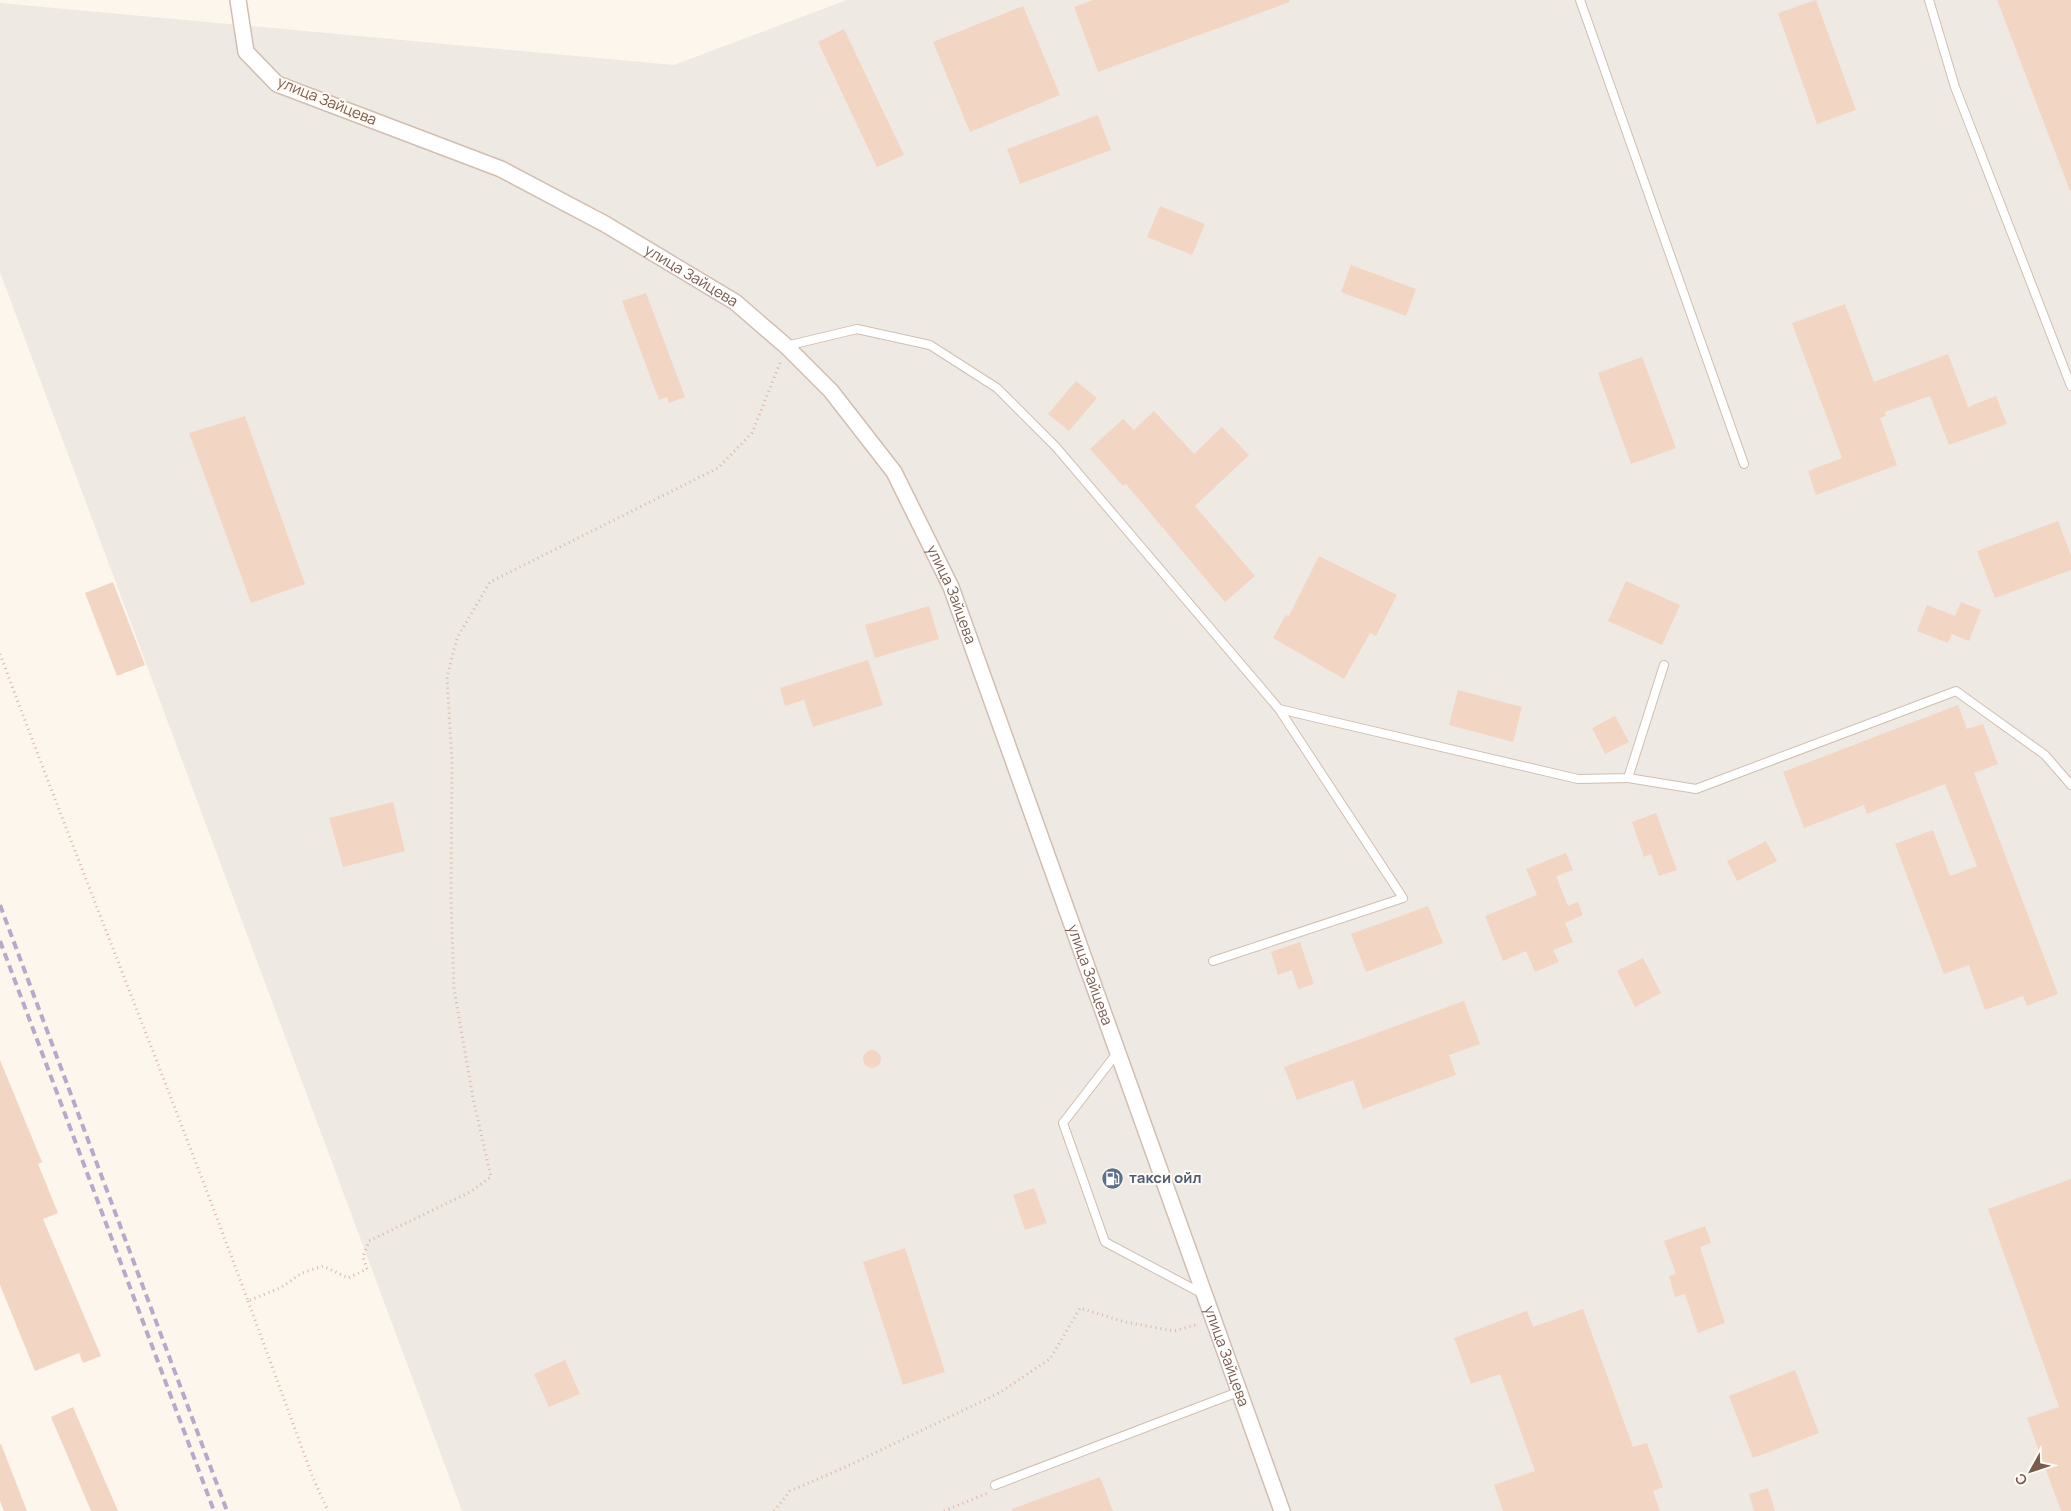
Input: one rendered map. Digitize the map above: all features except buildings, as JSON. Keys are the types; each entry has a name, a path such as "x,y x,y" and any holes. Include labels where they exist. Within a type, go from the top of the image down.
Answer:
{"street":[{"name":"улица Зайцева","path":"238,0 246,52 277,84 501,170 605,224 735,302 786,346 831,391 894,472 951,587 1282,1511"}],"lane":[{"path":"1580,0 1744,464"},
{"path":"1928,0 1955,87 2071,386"},
{"path":"786,346 857,329 930,345 997,388 1056,446 1279,709 1403,898 1213,960"},
{"path":"1628,778 1664,665"},
{"path":"1279,709 1578,779 1628,778 1696,789 1956,691 2046,755 2071,785"},
{"path":"1118,1051 1063,1123 1105,1242 1206,1296"},
{"path":"995,1486 1238,1392"}],"path":[{"path":"248,1301 280,1288 302,1273 323,1266 348,1278 367,1269 363,1256 369,1241 470,1192 491,1177 473,1098 454,989 451,899 452,761 446,677 457,638 490,582 718,468 752,433 786,346"},
{"path":"0,654 63,822 190,1142 313,1478 328,1511"},
{"path":"774,1511 790,1491 852,1464 1000,1393 1050,1359 1080,1308 1125,1322 1174,1331 1214,1320"},
{"path":"944,1511 985,1496 995,1486"}],"shaded area":[{"path":"847,0 2071,0 2071,1511 462,1511 0,272 0,3 674,65"}],"railway":[{"path":"0,905 227,1511"},
{"path":"0,941 214,1511"}],"place":[{"name":"такси ойл","path":"1113,1178"}]}
